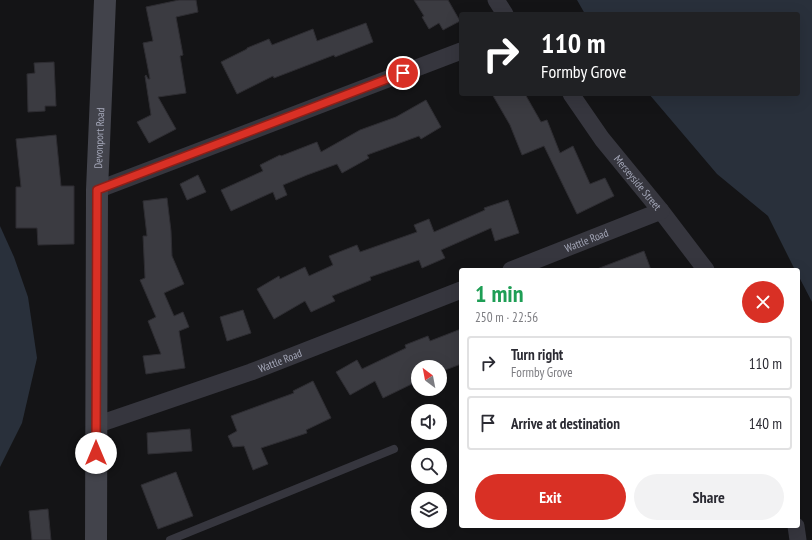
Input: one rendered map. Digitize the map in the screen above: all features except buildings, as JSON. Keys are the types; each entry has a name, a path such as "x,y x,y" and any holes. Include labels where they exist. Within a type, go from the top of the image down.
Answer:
{"main road":[{"name":"Devonport Road","path":"96,540 97,190 105,0"}],"street":[{"path":"496,0 504,12"},
{"path":"97,190 459,52"},
{"name":"Merseyside Street","path":"572,96 602,139 661,211 704,268"},
{"name":"Wattle Road","path":"516,268 661,211"},
{"name":"Wattle Road","path":"96,424 251,372 459,291"},
{"path":"796,528 798,540"}],"lane":[{"path":"170,540 394,449"}],"shaded area":[{"path":"577,0 812,0 812,302 800,279 800,268 794,268 768,216 717,174 651,96 800,96 800,12 584,12"},
{"path":"0,226 14,257 28,297 37,358 22,423 0,467"}],"route":[{"path":"96,453 97,190 403,73"}]}
